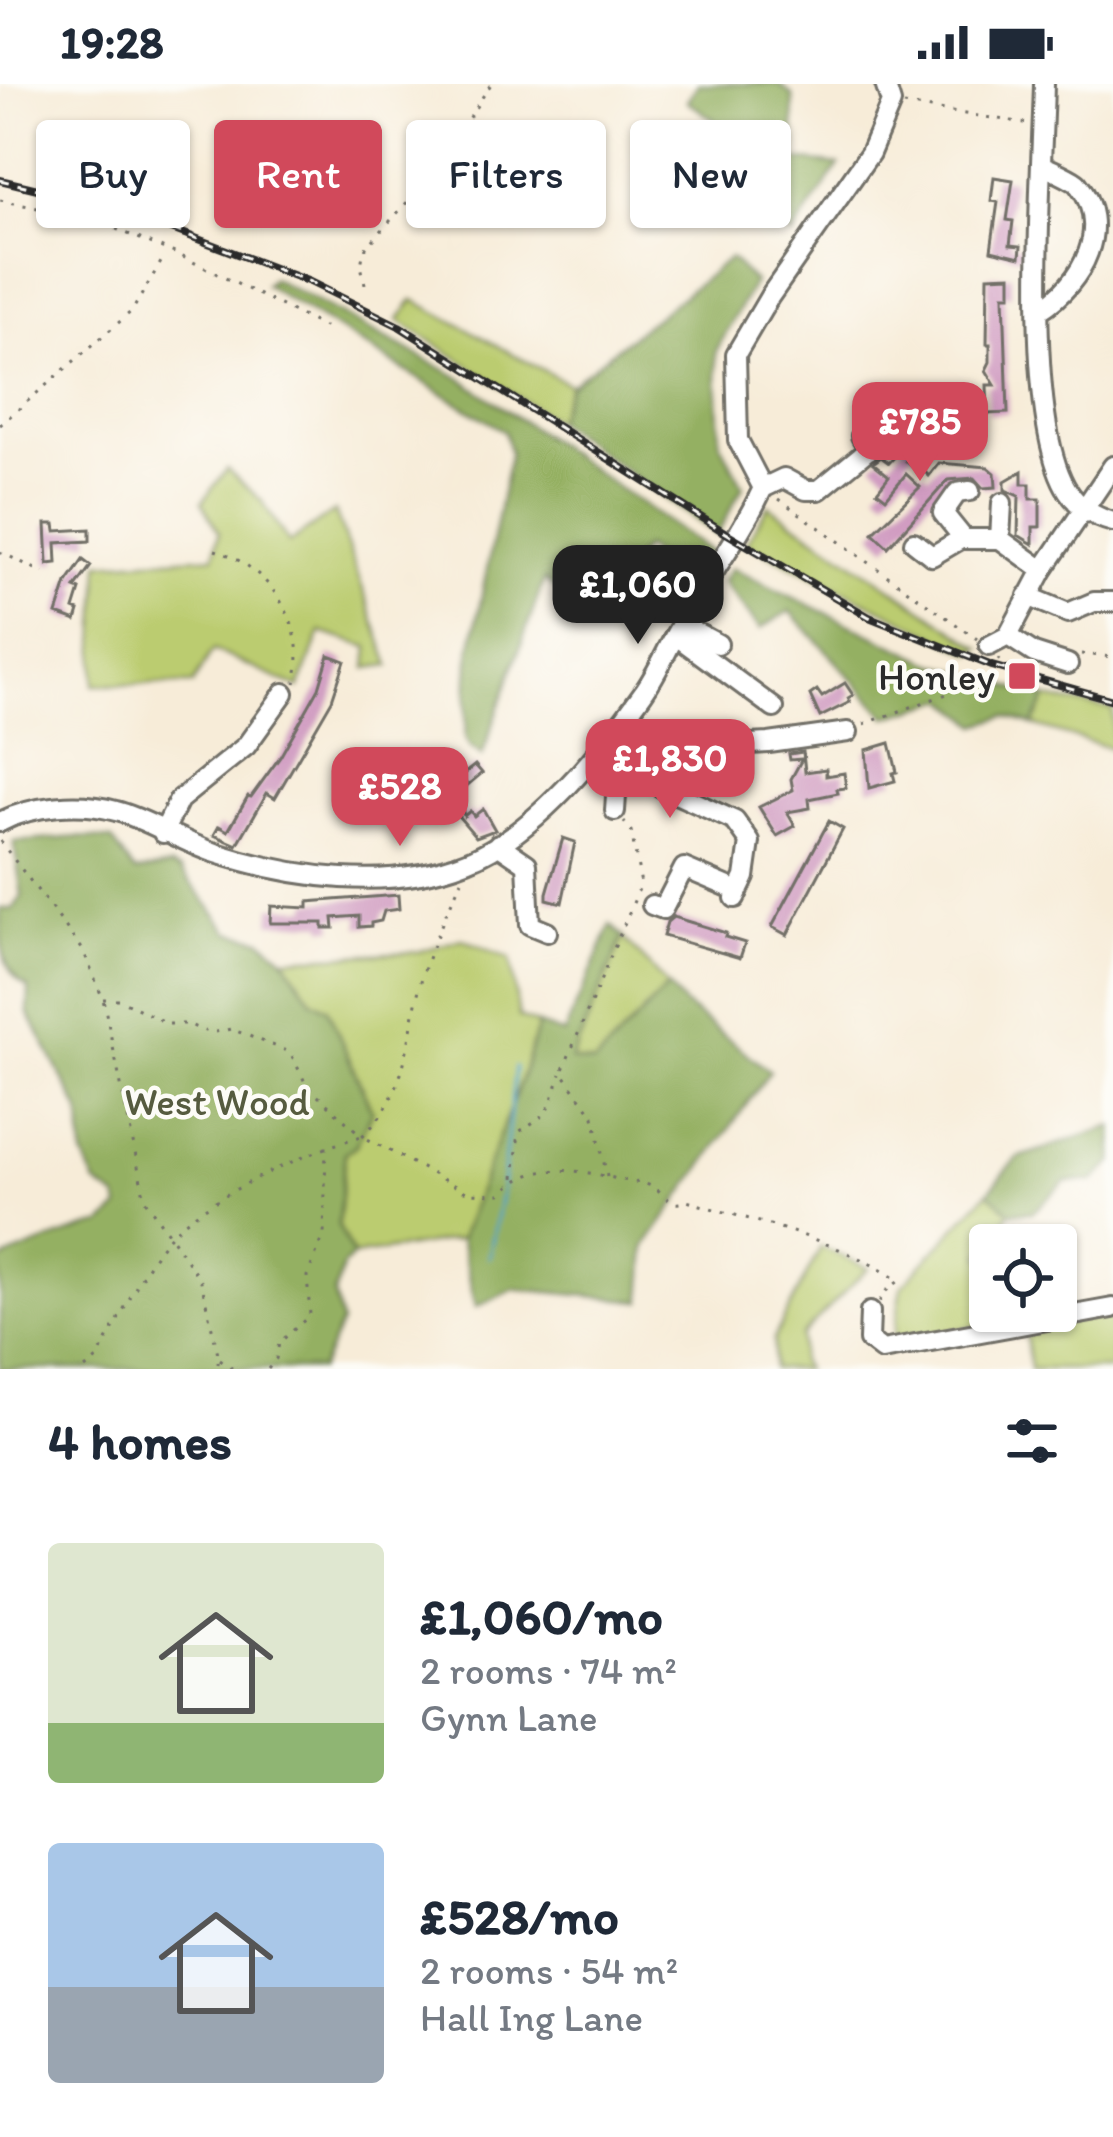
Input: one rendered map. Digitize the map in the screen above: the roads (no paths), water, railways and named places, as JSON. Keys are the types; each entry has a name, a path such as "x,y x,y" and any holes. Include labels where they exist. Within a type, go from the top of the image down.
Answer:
{"street":[{"path":"1044,84 1040,310 1045,407 1068,490 1083,508 1113,522"},
{"path":"763,488 738,440 736,354 770,296 870,154 888,94"},
{"path":"1040,310 1095,273 1104,238 1101,208 1080,184 1042,165"},
{"path":"868,450 861,436 873,416"},
{"path":"0,822 18,814 74,805 118,811 164,833 262,866 317,875 370,879 417,874 467,861 544,808 613,746 763,488 784,478 806,490 819,490 890,432"},
{"path":"993,653 1113,466"},
{"path":"964,539 943,513 956,494 970,491"},
{"path":"1000,539 1002,503"},
{"path":"914,542 932,556 964,539 1000,539 1043,570"},
{"path":"1028,596 1068,613 1094,602 1113,602"},
{"path":"678,629 718,644"},
{"path":"678,629 773,708"},
{"path":"1008,636 1034,653 1066,664"},
{"path":"164,833 179,800 245,746 284,693"},
{"path":"613,746 769,743 848,732"},
{"path":"613,746 615,811"},
{"path":"613,746 661,787 735,821 751,842 745,877 736,895 684,868 663,909 652,905"},
{"path":"498,844 527,864 530,925 547,932"},
{"path":"870,1312 868,1340 882,1350 1113,1308"}],"waterway":[{"path":"489,1258 515,1067"}],"railway":[{"path":"0,180 117,208 310,282 399,326 721,530 869,617 992,666 1113,700"}],"place":[{"name":"Honley","path":"1022,676"}],"park label":[{"name":"West Wood","path":"217,1101"}]}
